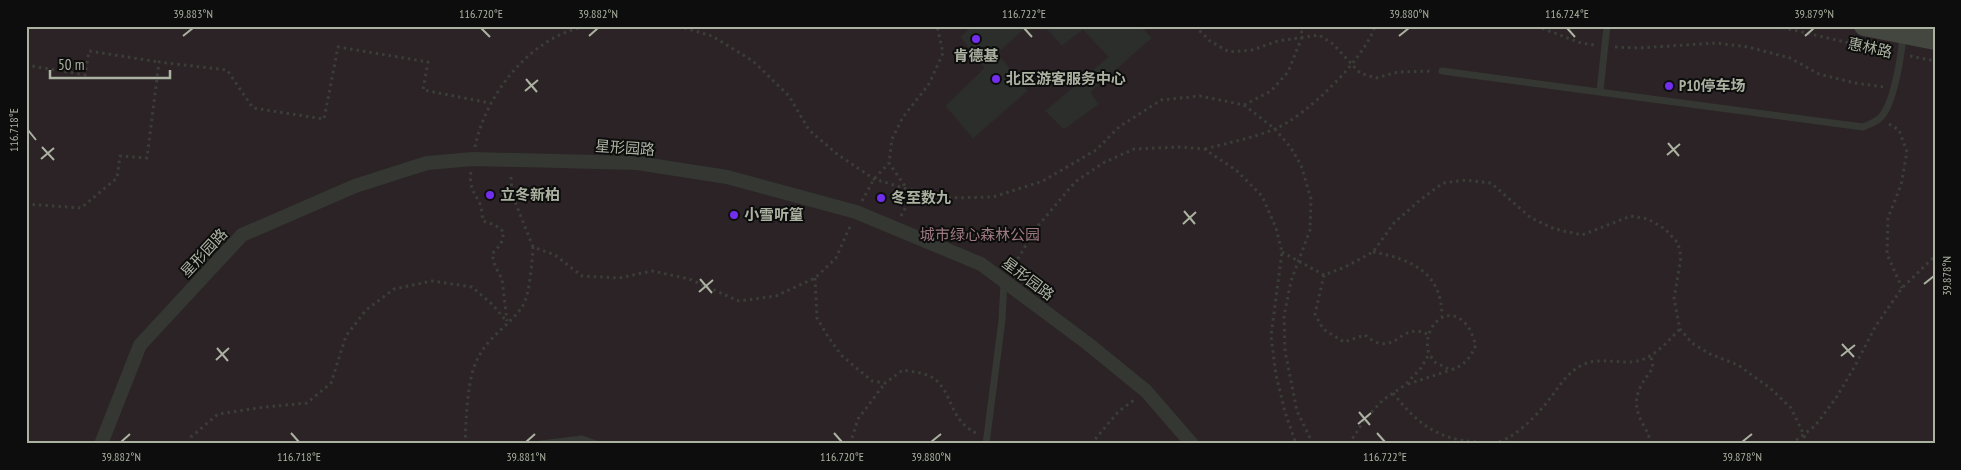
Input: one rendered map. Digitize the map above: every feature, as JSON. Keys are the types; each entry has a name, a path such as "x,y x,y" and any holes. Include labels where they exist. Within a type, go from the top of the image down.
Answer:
{"main road":[{"name":"惠林路","path":"1864,26 1902,45 1935,40"}],"street":[{"name":"星形园路","path":"101,444 140,345 242,235 355,186 427,163 473,159 638,163 727,177 856,212 981,264 1087,343 1146,391 1192,444"}],"lane":[{"path":"1600,91 1607,26"},
{"path":"1442,71 1862,127 1880,119 1889,104 1902,45"},
{"path":"986,441 1002,320 1004,281"},
{"path":"540,444 582,439 596,444"}],"path":[{"path":"678,26 712,36 753,61 789,96 809,130 837,154 874,179 948,198 993,197 1043,181 1096,150 1119,127 1161,100 1200,96 1244,105 1275,129 1291,148 1301,165 1311,199 1310,230 1291,281 1284,316 1285,351 1297,412 1313,444"},
{"path":"533,247 555,256 582,276 619,278 652,271 689,279 739,301 776,296 815,278 836,258 856,212 874,179 889,163 892,139 903,117 929,84 943,53 937,26"},
{"path":"1195,26 1210,41 1229,52 1252,50 1278,41 1319,35 1333,44 1360,72 1376,78 1398,72 1442,71"},
{"path":"1244,105 1270,91 1288,72 1302,37 1301,26"},
{"path":"1004,281 1037,227 1075,182 1103,163 1134,149 1180,147 1204,149 1275,129 1313,104 1353,64 1375,26"},
{"path":"1536,26 1580,43 1605,47 1638,48 1716,43 1748,47 1790,58 1819,74 1893,88"},
{"name":"惠林路","path":"1776,26 1902,45 1935,61"},
{"path":"26,65 85,75 89,51 227,70 253,108 324,119 338,47 428,62 423,90 490,103"},
{"path":"26,204 82,208 117,178 120,156 147,158 159,62"},
{"path":"1880,119 1899,130 1907,152 1901,185 1888,218 1887,254 1902,288"},
{"path":"1204,149 1236,170 1262,196 1276,228 1282,252 1271,336 1276,375 1285,412 1296,444"},
{"path":"889,163 907,189 907,205 894,228"},
{"path":"466,444 470,388 476,361 490,339 523,306 531,276 533,247 512,194 512,177"},
{"path":"1324,275 1345,267 1373,252 1394,223 1443,183 1466,180 1491,183 1531,218 1555,229 1582,235 1631,216 1648,219 1665,229 1678,243 1681,258 1674,299 1680,329 1692,343 1710,354 1738,365 1770,388 1791,408 1804,435 1806,444"},
{"path":"1282,252 1324,275"},
{"path":"1373,252 1406,259 1422,270 1432,282 1442,302 1442,317"},
{"path":"1791,444 1815,426 1836,398 1875,327 1902,288 1935,256"},
{"path":"1324,275 1315,314 1323,329 1344,342 1365,335 1380,344 1393,342 1406,332 1420,331 1428,334"},
{"path":"815,278 818,318 827,335 841,355 866,376 872,380 885,383"},
{"path":"191,444 191,437 218,414 307,403 331,383 346,336 366,310 394,290 432,281 472,287 493,305 507,322"},
{"path":"1405,385 1429,375 1451,370 1461,366 1470,357 1476,345 1470,331 1464,322 1451,316 1442,317 1434,324 1428,334 1426,346 1428,354 1436,363 1451,370"},
{"path":"1394,393 1420,423 1440,435 1470,442 1494,443 1524,428 1545,406 1565,378 1582,365 1605,360 1628,362 1651,356 1680,329"},
{"path":"1349,444 1365,419 1384,400 1405,385 1421,368 1428,354"},
{"path":"1650,444 1650,436 1636,409 1637,395 1653,368 1651,356"},
{"path":"850,444 858,418 885,383 903,370 926,374 937,381 956,415 971,430 986,441"},
{"path":"1091,444 1118,412 1146,391"}],"green space":[{"name":"城市绿心森林公园","path":"26,26 1935,26 1935,444 26,444"}],"building":[{"name":"北区游客服务中心","path":"973,26 1027,26 997,53 1027,91 973,138 946,106 985,68 961,37"},
{"name":"北区游客服务中心","path":"1044,26 1140,26 1151,38 1090,92 1098,104 1064,129 1046,111 1109,57 1083,29 1062,45"}],"place":[{"name":"肯德基","path":"976,39"},
{"name":"北区游客服务中心","path":"996,79"},
{"name":"P10停车场","path":"1669,86"},
{"name":"立冬新柏","path":"490,195"},
{"name":"冬至数九","path":"881,198"},
{"name":"小雪听篁","path":"734,215"}]}
